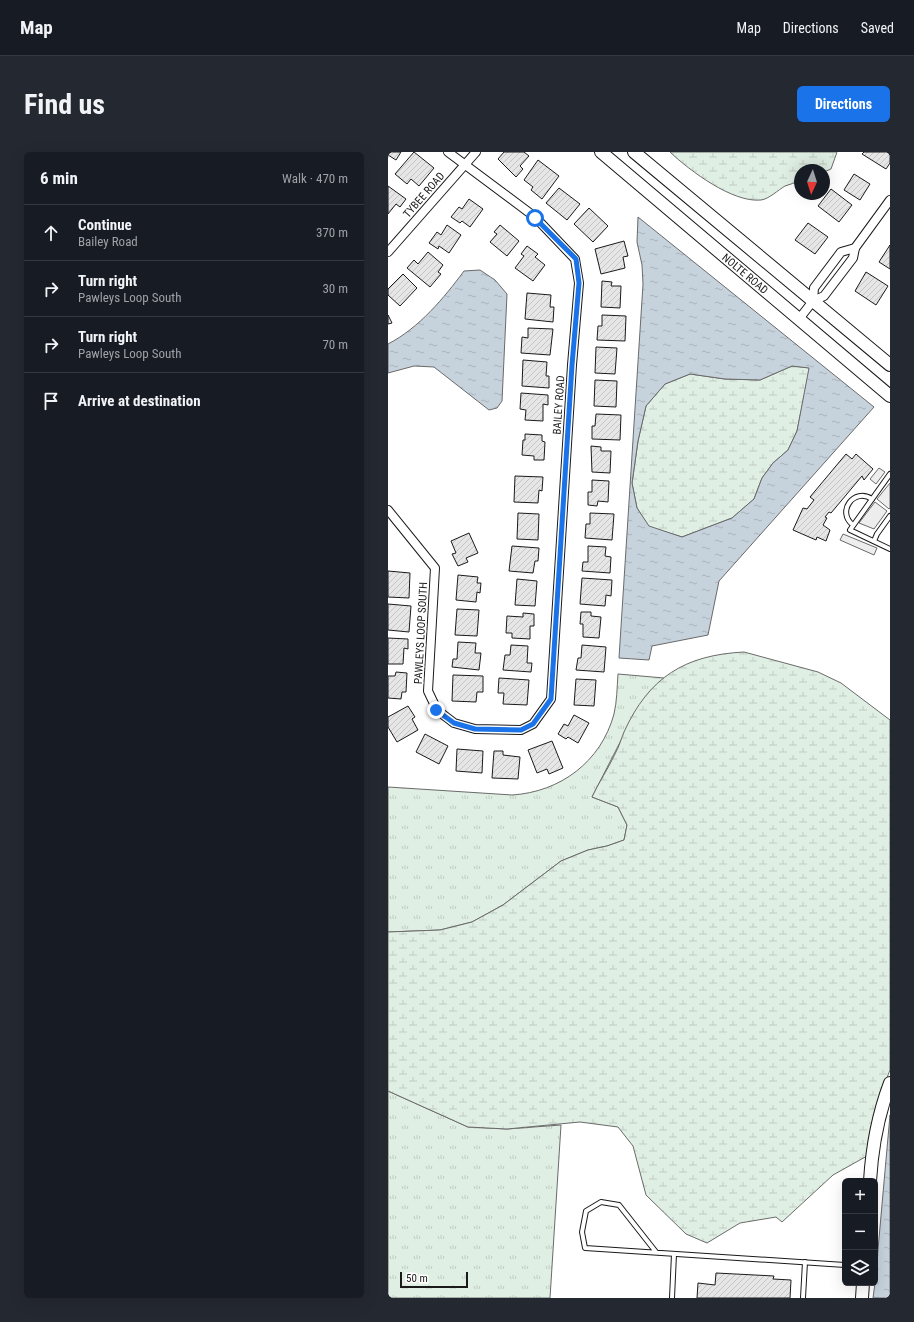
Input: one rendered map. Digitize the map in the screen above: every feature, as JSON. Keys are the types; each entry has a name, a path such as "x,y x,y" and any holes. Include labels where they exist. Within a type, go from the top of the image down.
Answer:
{"street":[{"path":"448,152 465,165"},
{"name":"TYBEE ROAD","path":"388,252 476,152"},
{"name":"NOLTE ROAD","path":"601,152 890,396"},
{"name":"NOLTE ROAD","path":"634,152 890,365"},
{"name":"BAILEY ROAD","path":"465,165 535,218 576,259 579,283 572,365 551,699"},
{"path":"799,319 813,301 824,296 853,258 855,248 890,200"},
{"path":"813,301 814,288 841,252 855,248"},
{"name":"PAWLEYS LOOP SOUTH","path":"388,510 435,568 428,691 436,710 454,723 475,729 521,730 533,724 551,699"},
{"path":"870,1178 872,1148 882,1102 890,1083"},
{"path":"862,1298 863,1286"}],"lane":[{"path":"890,474 850,530 890,549"},
{"path":"853,525 846,517 846,510 849,504 856,496 861,494 865,494 872,498"},
{"path":"874,542 877,534 890,516"},
{"path":"656,1252 619,1205 601,1202 586,1211 582,1232 585,1248 842,1265"},
{"path":"672,1298 674,1254"},
{"path":"803,1298 805,1262"}],"green space":[{"path":"670,152 837,152 830,169 830,164 794,164 794,183 785,186 761,200 750,200 725,191 700,176"},
{"path":"792,366 810,368 797,431 788,450 773,463 762,478 754,499 732,518 682,537 649,527 637,508 632,483 638,441 646,406 665,384 690,374 725,379 760,380"},
{"path":"744,652 818,672 841,683 890,720 890,1070 878,1101 867,1156 833,1175 782,1222 776,1217 740,1223 707,1243 686,1234 646,1195 633,1146 618,1127 580,1122 507,1129 468,1127 388,1091 388,932 440,930 472,922 503,905 561,861 588,850 607,846 624,840 627,825 618,807 592,797 634,713 657,683 671,672 704,658"},
{"path":"618,674 664,678 650,691 635,713 592,797 618,807 627,825 624,840 607,846 588,850 561,861 503,905 472,922 440,930 388,932 388,787 512,795 530,793 562,781 589,760 608,731 615,709"},
{"path":"388,1091 468,1127 507,1129 561,1125 550,1298 388,1298"}],"shaded area":[{"path":"879,468 885,472 876,484 870,479"},
{"path":"890,483 890,508 889,509 877,499"},
{"path":"875,502 887,511 874,529 859,523"},
{"path":"843,534 877,548 874,555 840,540"}],"water":[{"path":"638,217 874,407 719,581 708,635 652,646 649,660 619,658 643,284 642,265 637,242","holes":["792,366 809,368 797,431 788,450 773,463 762,478 754,499 732,518 682,537 649,526 637,508 632,483 638,441 646,406 665,384 690,374 725,379 760,380"]},
{"path":"480,270 495,280 507,294 502,401 497,408 489,410 434,367 414,366 388,373 388,344 410,330 430,312 464,271"},
{"path":"890,1115 890,1298 873,1298 875,1286 878,1286 878,1249"}],"building":[{"path":"388,152 401,152 396,160 388,155"},
{"path":"414,152 434,168 419,186 411,179 407,184 395,174"},
{"path":"504,152 524,152 529,156 520,166 523,169 516,177 498,159"},
{"path":"864,152 890,152 890,163 886,169 862,154"},
{"path":"538,160 559,176 542,199 531,190 533,187 524,180"},
{"path":"854,174 870,184 860,200 844,190"},
{"path":"388,186 406,199 400,207 396,204 388,214"},
{"path":"559,188 580,204 567,220 546,203"},
{"path":"831,189 852,205 839,222 818,206 823,200 830,200"},
{"path":"469,199 483,209 470,227 462,221 460,223 451,217 459,207 462,209"},
{"path":"589,208 608,226 593,242 574,224"},
{"path":"808,223 828,237 815,254 795,240"},
{"path":"447,225 461,235 449,253 439,246 438,249 429,243 437,232 441,235"},
{"path":"500,225 519,241 507,256 490,242 497,234 494,232"},
{"path":"624,241 628,256 623,257 625,268 601,274 595,249"},
{"path":"890,245 890,269 879,262"},
{"path":"527,246 538,254 535,257 545,265 533,281 515,268 524,256 521,254"},
{"path":"428,252 443,265 438,272 441,274 430,287 407,268 414,260 418,264"},
{"path":"866,272 888,286 876,305 855,291"},
{"path":"403,274 417,288 400,306 388,295 388,289"},
{"path":"602,281 612,282 611,286 621,286 620,308 601,307"},
{"path":"527,293 551,295 550,307 554,307 553,322 525,319"},
{"path":"388,315 392,323 388,324"},
{"path":"602,315 626,316 625,341 597,340 598,326 602,326"},
{"path":"528,328 553,329 550,355 521,353 522,337 528,338"},
{"path":"596,347 617,348 615,374 595,373"},
{"path":"523,360 547,362 546,376 549,376 549,388 522,386"},
{"path":"595,380 617,381 616,407 594,406"},
{"path":"521,393 548,395 548,405 543,404 543,421 525,420 526,410 520,409"},
{"path":"596,414 621,415 620,440 592,439 592,426 595,426"},
{"path":"525,434 542,435 542,441 545,442 544,460 534,460 534,456 522,455"},
{"path":"591,446 601,447 601,451 611,451 610,473 592,472"},
{"path":"846,454 852,459 856,454 873,469 864,480 862,476 831,513 829,512 825,517 827,518 823,525 830,530 826,541 817,537 816,540 793,530 803,508 807,509 814,500 810,497"},
{"path":"515,476 543,477 542,491 539,490 538,503 514,502"},
{"path":"592,480 609,481 608,502 598,501 597,506 588,505 588,492 592,492"},
{"path":"518,513 539,514 538,540 517,539"},
{"path":"590,513 614,514 612,540 585,538 586,524 590,524"},
{"path":"469,533 478,553 466,558 468,562 458,566 452,554 456,553 451,541"},
{"path":"512,546 539,548 538,561 535,561 533,573 509,571"},
{"path":"588,546 606,547 605,556 611,557 610,573 582,571 583,562 588,562"},
{"path":"388,571 410,573 409,598 388,597"},
{"path":"458,575 478,577 477,583 481,583 480,593 477,592 476,602 456,600"},
{"path":"582,578 612,580 611,596 606,595 605,606 580,604"},
{"path":"517,579 537,581 535,606 515,605"},
{"path":"388,604 411,606 409,632 388,630"},
{"path":"457,609 479,610 477,636 455,635"},
{"path":"581,612 591,612 591,616 601,617 599,638 583,637 583,624 580,624"},
{"path":"523,613 534,614 534,626 530,626 530,639 512,638 512,633 506,633 507,616 523,617"},
{"path":"388,638 408,639 408,649 404,648 403,664 388,664"},
{"path":"458,642 476,643 475,653 481,653 479,670 452,667 453,659 457,659"},
{"path":"511,645 528,646 527,663 532,663 531,672 503,670 505,655 510,655"},
{"path":"582,645 606,647 604,672 576,670 578,658 581,658"},
{"path":"396,672 407,673 406,692 402,692 401,699 388,698 388,676 395,676"},
{"path":"453,675 483,676 483,692 477,692 476,702 452,701"},
{"path":"499,678 529,680 527,705 503,704 504,693 498,693"},
{"path":"576,679 596,680 594,706 574,705"},
{"path":"408,706 415,717 412,719 418,730 397,742 388,727 388,717"},
{"path":"574,715 589,723 578,743 568,737 566,739 558,734 564,724 568,726"},
{"path":"425,734 448,746 439,764 416,752"},
{"path":"552,741 563,768 549,774 547,769 537,773 528,750"},
{"path":"457,749 483,751 482,773 456,771"},
{"path":"494,751 503,751 503,755 520,757 518,779 492,778"},
{"path":"716,1273 774,1276 773,1279 791,1280 790,1298 697,1298 698,1283 715,1285"}],"route":[{"path":"436,710 454,723 475,729 521,730 533,724 551,699 572,365 579,283 576,259 535,218"}]}
